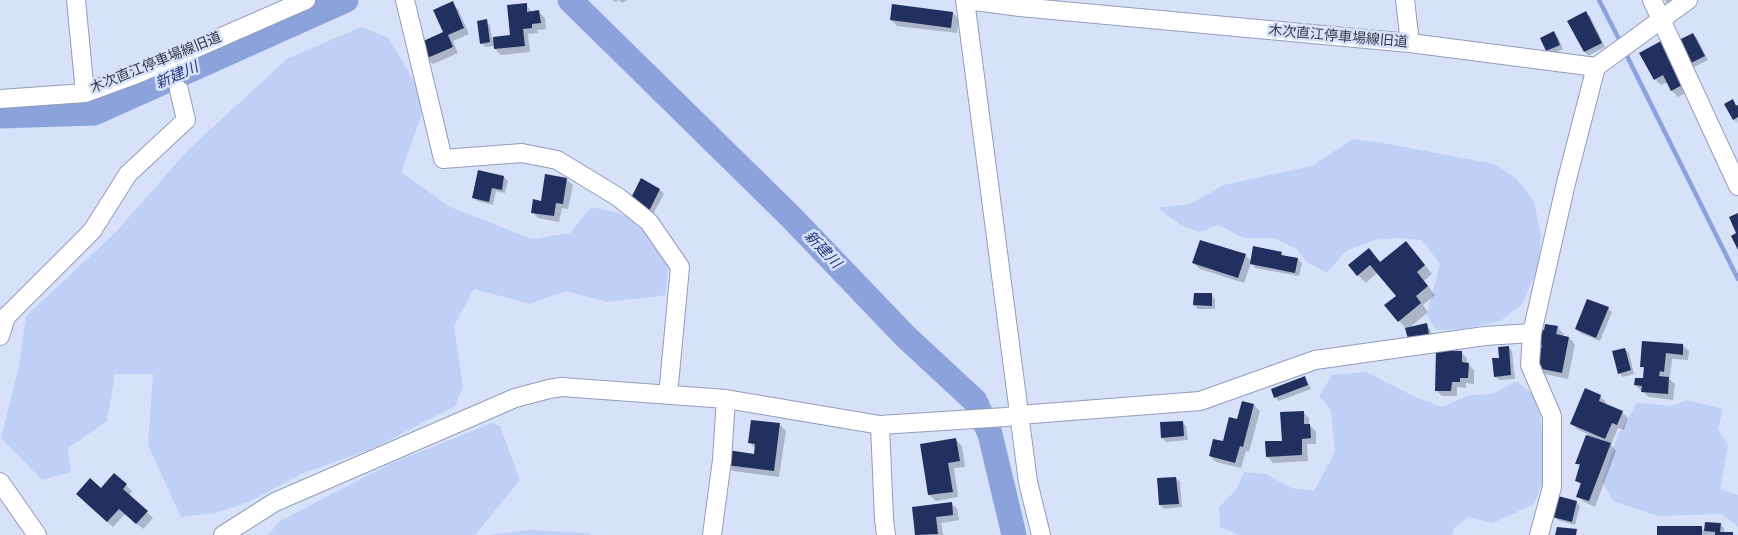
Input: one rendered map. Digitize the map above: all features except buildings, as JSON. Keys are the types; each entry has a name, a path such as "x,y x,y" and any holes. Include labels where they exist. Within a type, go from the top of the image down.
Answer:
{"street":[{"path":"76,0 85,93"},
{"name":"木次直江停車場線旧道","path":"0,99 85,93 137,74 306,0"},
{"path":"405,0 443,160 522,153 557,160 618,197 649,222 680,267 668,395"},
{"path":"966,0 1013,416 1041,535"},
{"name":"木次直江停車場線旧道","path":"966,0 1020,7 1410,43 1596,67"},
{"path":"1405,0 1410,43"},
{"path":"1652,0 1738,186"},
{"path":"1539,535 1552,487 1552,416 1530,365 1532,333 1566,183 1596,67 1688,0"},
{"path":"0,336 6,317 92,231 128,174 186,120 179,90"},
{"path":"223,535 274,502 515,398 549,389 562,387 726,399 880,425 951,421 1200,401 1315,360 1485,336 1532,333"},
{"path":"712,535 722,460 726,399"},
{"path":"880,425 886,535"},
{"path":"0,482 37,535"}],"shaded area":[{"path":"361,27 389,38 426,102 401,172 450,207 532,239 570,233 591,207 619,213 644,226 668,267 666,295 608,302 565,291 530,304 474,289 454,326 463,387 455,406 374,448 301,474 249,502 216,513 181,517 148,445 153,374 115,374 107,421 68,448 71,472 42,480 1,438 19,366 26,316 115,233 188,150 287,59"},
{"path":"1353,139 1494,164 1517,179 1534,202 1541,235 1538,268 1521,306 1500,321 1463,329 1436,330 1427,315 1440,264 1422,240 1398,238 1373,240 1346,251 1327,273 1307,262 1295,248 1273,238 1244,238 1218,225 1200,232 1182,226 1158,208 1190,204 1224,185 1312,166"},
{"path":"1366,372 1413,396 1442,407 1469,395 1492,394 1517,381 1537,398 1545,451 1542,484 1534,504 1493,523 1468,517 1454,528 1452,535 1239,535 1220,527 1219,507 1236,490 1244,472 1266,474 1291,488 1314,491 1335,452 1331,410 1319,396 1332,375"},
{"path":"1687,400 1723,409 1718,429 1728,446 1720,489 1738,495 1738,527 1722,514 1658,516 1613,501 1602,482 1618,435 1637,403 1672,406"},
{"path":"492,423 500,426 520,480 475,535 268,535 280,521 390,464"},
{"path":"530,530 587,533 591,535 486,535"}],"waterway":[{"name":"新建川","path":"0,116 94,113 346,0"},
{"name":"新建川","path":"570,0 791,217 905,336 975,401 990,434 1014,535"},
{"path":"1599,0 1621,43"},
{"path":"1624,50 1738,279"}]}
